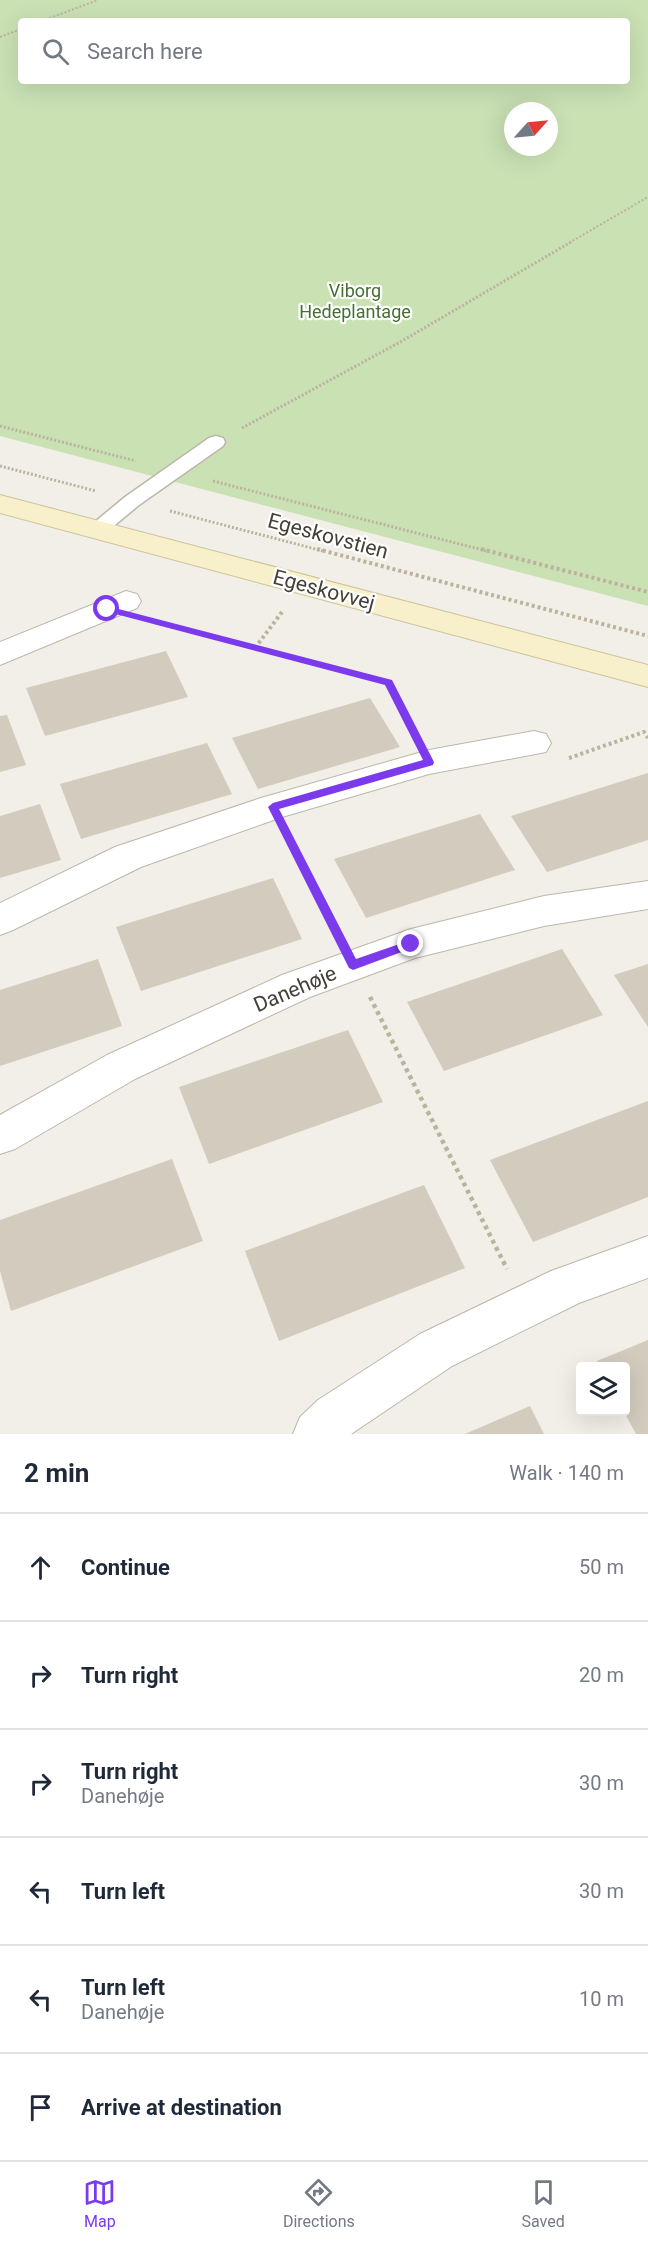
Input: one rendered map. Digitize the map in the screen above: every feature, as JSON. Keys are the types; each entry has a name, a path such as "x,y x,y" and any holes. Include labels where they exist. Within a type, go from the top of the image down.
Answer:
{"street":[{"name":"Egeskovvej","path":"0,504 648,676"},
{"path":"0,654 117,605"},
{"path":"0,920 128,857 273,807 429,762 534,743"},
{"name":"Danehøje","path":"0,1136 121,1067 296,986 411,944 544,911 648,895"},
{"path":"317,1434 335,1417 436,1350 567,1286 648,1257"}],"lane":[{"path":"97,530 132,501 216,442"}],"path":[{"path":"50,18 98,0"},
{"path":"0,37 18,30"},
{"path":"216,442 402,341 648,197"},
{"path":"0,426 648,592"},
{"name":"Egeskovstien","path":"0,466 648,636"},
{"path":"255,648 302,584"},
{"path":"117,605 255,648 389,683 429,762"},
{"path":"534,743 566,759 644,732 648,738"},
{"path":"273,807 526,1306"}],"green space":[{"name":"Viborg Hedeplantage","path":"0,0 648,0 648,606 0,436"}],"building":[{"path":"166,651 188,697 45,736 26,688"},
{"path":"370,698 400,747 258,789 232,738"},
{"path":"7,715 26,765 0,772 0,716"},
{"path":"207,743 232,794 81,839 60,784"},
{"path":"648,773 648,840 547,872 511,816"},
{"path":"40,804 61,860 0,878 0,816"},
{"path":"480,814 515,870 366,918 334,859"},
{"path":"273,878 302,939 141,991 116,927"},
{"path":"562,949 603,1015 444,1071 407,1002"},
{"path":"98,959 122,1026 0,1066 0,990"},
{"path":"648,964 648,1027 614,975"},
{"path":"348,1030 383,1102 209,1164 179,1087"},
{"path":"648,1101 648,1197 533,1242 490,1160"},
{"path":"172,1159 203,1241 11,1311 0,1271 0,1220"},
{"path":"424,1185 465,1268 279,1341 245,1251"},
{"path":"648,1340 648,1434 636,1434 626,1416 630,1416 630,1362 597,1361"},
{"path":"530,1406 544,1434 465,1434"}],"route":[{"path":"107,609 389,683 429,762 273,807 353,965 411,944"}]}
